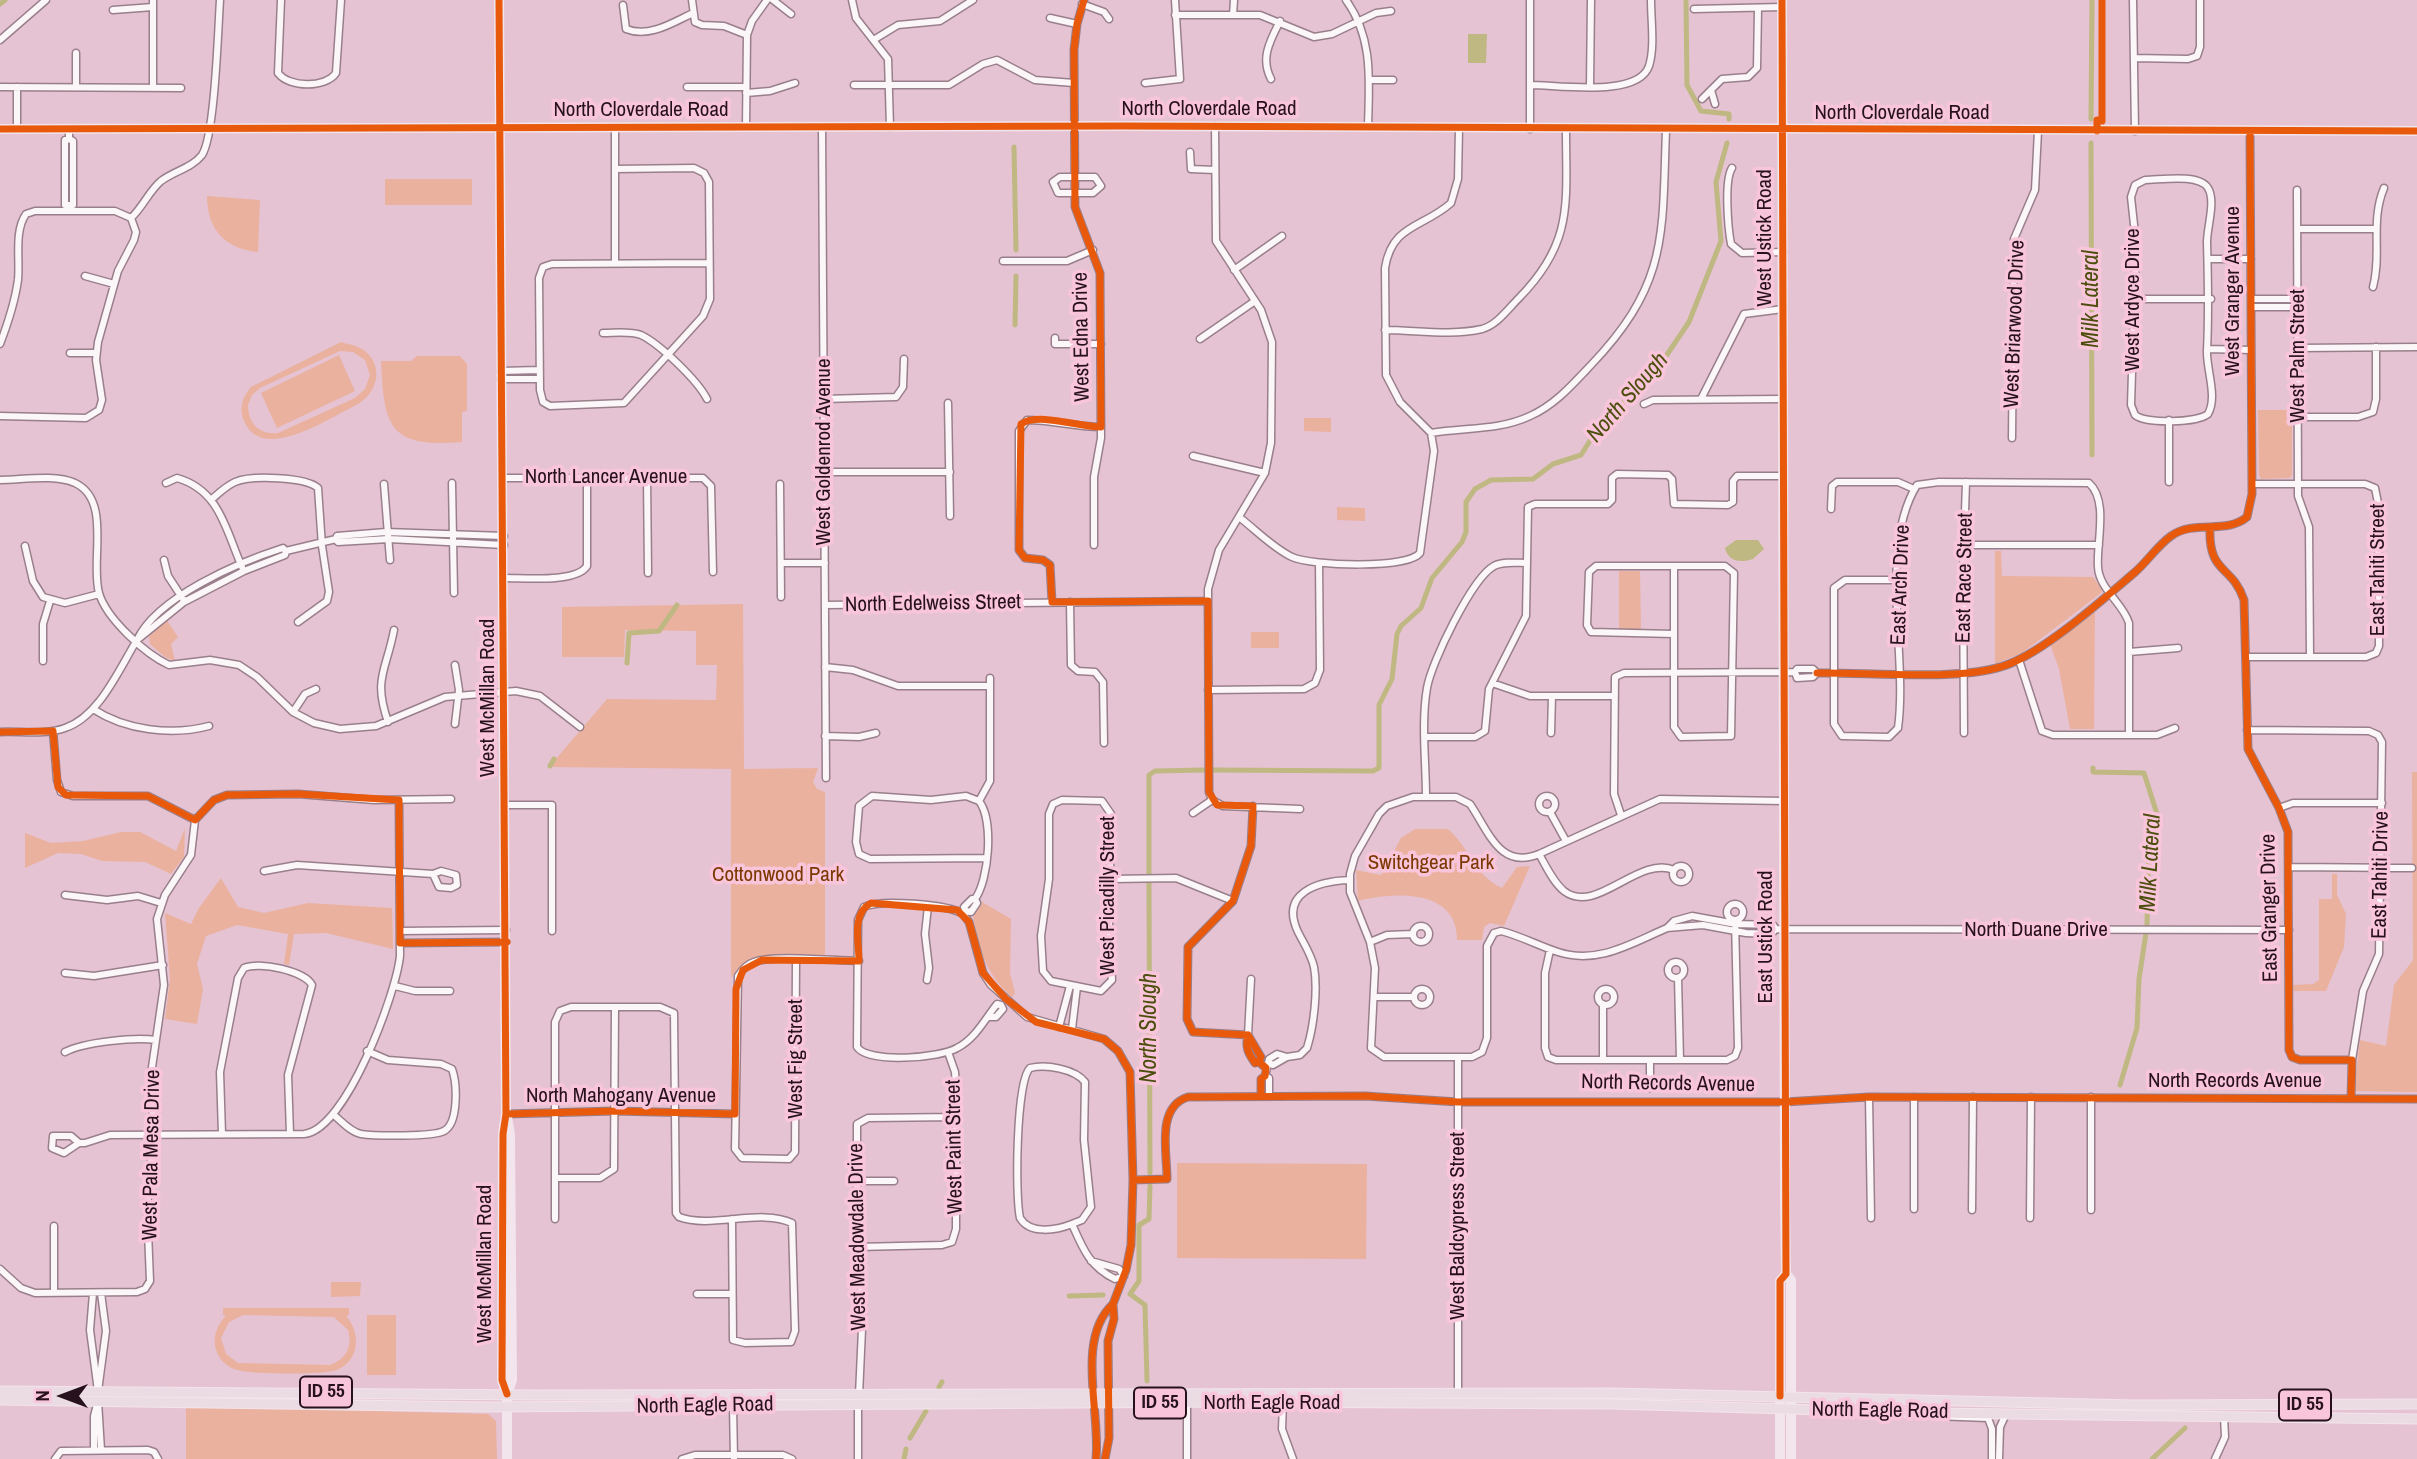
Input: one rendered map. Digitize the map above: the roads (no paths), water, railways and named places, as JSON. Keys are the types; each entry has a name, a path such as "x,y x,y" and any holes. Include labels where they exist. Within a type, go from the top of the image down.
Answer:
{"highway":[{"name":"North Eagle Road","path":"0,1391 508,1407 1356,1403 1374,1399 1458,1399 1540,1394 1780,1396 2135,1405 2417,1404"},
{"name":"North Eagle Road","path":"0,1400 168,1391 859,1395 1107,1392 1928,1413 2417,1419"},
{"path":"838,1405 859,1395"},
{"path":"858,1405 878,1395"},
{"path":"2007,1413 2010,1409 2047,1409 2049,1404"},
{"path":"2057,1415 2064,1409 2130,1410 2135,1405"}],"main road":[{"name":"West McMillan Road","path":"499,0 507,805 502,1380 508,1394"},
{"name":"West Ustick Road","path":"1782,4 1783,476"},
{"name":"North Cloverdale Road","path":"0,129 1215,126 1566,130 2417,131"},
{"name":"East Ustick Road","path":"1783,476 1784,801 1780,929 1786,1274 1791,1280 1791,1409"},
{"name":"West McMillan Road","path":"506,1114 510,1134 512,1367 508,1394 507,1459"},
{"path":"503,1179 506,1175 510,1134"},
{"name":"East Ustick Road","path":"1780,1409 1780,1281 1786,1274"},
{"path":"1780,1409 1780,1459"},
{"path":"1791,1409 1791,1459"}],"street":[{"path":"0,40 46,0"},
{"path":"131,218 144,207 161,181 201,157 206,145 212,111 220,0"},
{"path":"281,0 277,67 282,79 288,82 323,83 332,79 336,73 341,0"},
{"path":"692,0 691,13 695,22 724,26 747,35"},
{"path":"746,128 747,35 752,21 767,0"},
{"path":"774,0 791,14"},
{"path":"852,0 856,18 888,59 890,127"},
{"path":"875,39 898,25 940,21 974,0"},
{"path":"1145,83 1180,79 1175,0"},
{"path":"1233,15 1234,0"},
{"path":"1346,0 1360,20 1368,46 1368,128"},
{"path":"1530,0 1530,129"},
{"path":"1590,86 1591,0"},
{"path":"1530,85 1620,87 1641,79 1648,69 1651,55 1651,0"},
{"path":"2133,0 2135,131"},
{"path":"2133,58 2188,59 2197,56 2200,47 2200,0"},
{"path":"1083,2 1104,12 1109,19"},
{"name":"West Edna Drive","path":"1083,2 1076,23 1075,193 1076,216 1093,250 1100,273 1101,427 1094,477 1094,545"},
{"path":"113,10 153,3 153,88"},
{"path":"1694,9 1758,8 1782,4"},
{"path":"623,5 623,22 626,29 634,32 662,28 691,13"},
{"path":"1702,99 1723,79 1748,77 1757,68 1758,8"},
{"path":"1175,15 1260,15 1314,37 1332,34 1382,11 1391,11"},
{"path":"1050,18 1076,23"},
{"path":"1271,79 1265,68 1266,54 1280,21"},
{"path":"76,53 76,87"},
{"path":"854,85 950,85 982,64 997,60 1035,80 1074,83"},
{"path":"1368,80 1393,80"},
{"path":"687,87 771,91 795,83"},
{"path":"0,87 181,88"},
{"path":"17,87 18,129"},
{"path":"1711,90 1715,104"},
{"path":"1215,126 1216,241 1269,326 1272,342 1270,443 1265,473 1211,570 1208,601 1209,792 1212,800 1223,806 1300,809"},
{"name":"West Goldenrod Avenue","path":"822,127 826,778"},
{"path":"615,128 615,263"},
{"path":"1239,517 1291,556 1319,563 1404,562 1417,557 1423,546 1434,451 1431,433 1392,390 1384,366 1388,253 1402,233 1451,203 1458,179 1459,128"},
{"path":"69,129 69,139 65,140 65,205 69,208"},
{"path":"1385,330 1471,331 1486,327 1499,319 1542,274 1551,259 1564,220 1566,130"},
{"path":"1431,433 1489,428 1530,416 1566,391 1610,344 1644,295 1662,237 1666,130"},
{"name":"West Briarwood Drive","path":"2012,438 2014,239 2035,190 2038,131"},
{"name":"West Granger Avenue","path":"2210,527 2233,526 2247,517 2252,505 2250,131"},
{"path":"1190,152 1191,169 1214,170"},
{"path":"1732,168 1726,186 1730,203 1727,219 1731,244 1742,253 1783,252"},
{"path":"615,169 694,169 704,173 709,182 710,299 706,311 630,399 619,405 550,406 543,402 539,370 538,278 543,267 552,264 709,262"},
{"path":"1075,176 1095,177 1101,186 1095,193 1075,193 1058,193 1053,185 1058,177 1075,176"},
{"name":"West Ardyce Drive","path":"2169,420 2144,420 2135,415 2130,405 2134,352 2132,299 2136,234 2131,197 2135,184 2158,180 2196,180 2206,185 2210,194 2209,259"},
{"path":"2373,287 2379,202 2384,188"},
{"name":"West Palm Street","path":"2297,190 2298,484 2300,504 2309,527 2310,657"},
{"path":"0,344 11,315 18,281 20,225 26,214 69,208 115,211 131,218 135,224 134,240 114,284 96,353 102,400 97,414 86,418 0,416"},
{"path":"2298,229 2376,229"},
{"path":"1234,270 1282,236"},
{"path":"1003,261 1067,261 1093,250"},
{"path":"2169,482 2169,420 2197,420 2208,414 2212,402 2207,349 2211,299 2209,259 2251,259"},
{"path":"85,276 114,284"},
{"path":"2132,299 2211,299"},
{"path":"1200,339 1255,301"},
{"path":"2251,303 2298,303"},
{"path":"1701,399 1740,320 1751,312 1783,310"},
{"path":"603,334 642,336 700,385 707,399"},
{"path":"1055,338 1055,344 1101,344"},
{"path":"2298,417 2364,417 2373,412 2376,399 2376,347"},
{"path":"2298,348 2417,347"},
{"path":"2207,349 2251,350"},
{"path":"70,353 96,353"},
{"path":"824,399 891,398 900,395 904,359"},
{"path":"501,375 539,370"},
{"path":"501,375 540,379"},
{"path":"1644,404 1653,400 1783,399"},
{"path":"948,403 950,516"},
{"path":"1052,602 1050,565 1043,560 1024,558 1019,550 1018,431 1027,420 1051,420 1079,427 1101,427"},
{"path":"1193,456 1265,473"},
{"path":"824,472 950,472"},
{"path":"1426,737 1481,736 1485,731 1487,700 1492,683 1526,616 1528,507 1535,504 1608,504 1612,500 1612,478 1617,474 1671,477 1674,504 1728,505 1733,502 1733,481 1737,477 1783,476"},
{"name":"North Lancer Avenue","path":"503,478 697,476 708,481 711,486 713,572"},
{"path":"505,578 572,576 583,572 587,566 587,477"},
{"path":"647,477 648,573"},
{"path":"166,483 177,478 186,481 212,499 243,568"},
{"path":"0,480 65,480 79,485 89,495 94,505 99,594 111,616 169,665 211,660 239,665 257,677 293,712 314,723 340,729 365,728 388,722 439,699 506,692 535,694 580,727"},
{"path":"212,499 226,487 243,480 311,481 318,488 321,497 321,542 329,593 327,601 298,622"},
{"path":"1831,509 1834,482 1898,482 1917,486 1966,482 2079,481 2093,487 2098,497 2098,571 2109,592 2126,614 2129,735"},
{"name":"East Race Street","path":"1964,733 1966,482"},
{"path":"452,483 456,540 454,593"},
{"path":"384,484 390,560"},
{"path":"780,484 781,597"},
{"path":"2252,484 2298,484"},
{"name":"East Tahiti Street","path":"2298,484 2365,484 2375,488 2378,516 2379,646 2376,653 2366,657 2310,657"},
{"name":"East Arch Drive","path":"1833,673 1834,724 1837,733 1847,737 1883,737 1896,732 1899,726 1900,522 1917,486"},
{"path":"1621,815 1614,794 1615,677 1625,673 1795,672 1797,678 1814,677 1817,673 1964,673 1993,669 2019,660 2135,572 2175,533 2189,527 2210,527"},
{"name":"East Granger Drive","path":"2210,527 2212,556 2241,590 2244,600 2247,730 2252,758 2279,808 2288,832 2289,1050 2292,1057 2300,1060 2352,1060"},
{"path":"0,732 53,731 79,721 93,709 159,611 243,568 285,555 286,551 347,534 504,541"},
{"path":"1965,545 2099,545"},
{"path":"25,546 38,591 50,601 65,603 99,594"},
{"path":"164,560 169,576 183,599"},
{"path":"781,563 825,562"},
{"path":"1208,690 1304,689 1315,683 1320,670 1319,563"},
{"path":"1426,797 1427,687 1435,662 1463,605 1496,565 1527,563"},
{"path":"1674,566 1674,634 1674,727 1677,734 1723,738 1731,736 1734,673 1734,573 1731,568 1674,566 1596,566 1591,569 1587,577 1587,625 1591,632 1674,634"},
{"path":"1833,673 1833,594 1836,584 1845,580 1899,580"},
{"path":"43,661 43,624 50,601"},
{"name":"North Edelweiss Street","path":"825,605 1208,601"},
{"path":"1070,602 1072,665 1078,671 1095,672 1103,682 1104,744"},
{"path":"388,722 381,701 379,682 394,630"},
{"path":"2129,652 2178,648"},
{"path":"2246,657 2310,657"},
{"path":"2019,660 2042,731 2053,735 2157,735 2175,729"},
{"path":"455,665 458,695 455,724"},
{"path":"825,667 853,670 892,685 990,682 990,781 979,802"},
{"path":"1492,683 1530,696 1614,696"},
{"path":"293,712 305,694 316,689"},
{"path":"1551,733 1552,696"},
{"path":"93,709 119,724 138,728 209,726"},
{"name":"East Tahiti Drive","path":"2247,730 2375,732 2382,742 2379,954 2363,991 2352,1060 2351,1099"},
{"path":"53,731 58,787 66,795 148,796 195,820 214,800 227,795 298,794 399,800 451,799"},
{"path":"825,736 859,737 876,733"},
{"path":"986,858 878,859 859,854 856,842 858,812 862,801 872,796 931,800 967,796 979,802 986,814 986,858 986,876 975,899 964,907 964,912 983,973 1004,1002 1027,1017 1104,1039 1118,1051 1128,1066 1133,1082 1131,1245 1124,1276 1113,1304 1105,1312 1094,1344 1096,1459"},
{"path":"1458,1057 1384,1057 1374,1053 1370,1041 1375,968 1370,942 1352,902 1350,880 1355,856 1382,810 1408,799 1455,797 1470,804 1500,850 1510,858 1525,860 1621,815 1666,798 1784,801"},
{"path":"79,1143 110,1135 316,1132 334,1115 345,1102 394,986 400,943 399,800"},
{"name":"West Picadilly Street","path":"1062,800 1096,800 1107,805 1111,814 1112,879 1109,922 1112,981 1108,988 1094,992 1046,977 1041,936 1049,879 1049,814 1053,804 1062,800"},
{"path":"1193,813 1212,800"},
{"path":"2279,808 2292,803 2382,803"},
{"path":"507,805 552,805 552,931"},
{"path":"1248,1035 1194,1032 1187,1019 1188,947 1233,901 1251,846 1252,806"},
{"path":"1550,811 1566,841"},
{"name":"West Pala Mesa Drive","path":"101,1293 145,1289 150,1281 147,1207 154,1134 150,1081 163,995 163,965 157,926 161,903 191,855 195,820"},
{"path":"1539,854 1564,891 1580,897 1598,894 1651,869 1674,870"},
{"path":"264,871 297,865 433,874"},
{"path":"2289,867 2412,868"},
{"path":"1112,879 1176,878 1233,901"},
{"path":"1251,979 1248,1035 1261,1057 1259,1062 1273,1065 1303,1052 1309,1042 1315,973 1311,955 1295,924 1297,904 1305,890 1319,882 1350,880"},
{"path":"65,895 107,900 138,896 161,903"},
{"path":"964,912 928,906 880,903 864,907 858,920 855,1034 860,1051 877,1057 948,1052 966,1042 990,1017 996,1017 1003,1009 1004,1002"},
{"path":"927,980 929,968 925,934 928,906"},
{"name":"North Duane Drive","path":"1458,1057 1472,1057 1482,1052 1487,1038 1487,946 1494,933 1508,933 1550,950 1577,957 1604,955 1667,928 1674,921 1692,916 1736,925 1773,925 1780,929 2289,930"},
{"path":"1550,950 1545,973 1545,1048 1548,1057 1727,1060 1735,1056 1738,1048 1736,925"},
{"path":"400,931 506,930"},
{"path":"1370,942 1387,935 1413,933"},
{"path":"400,943 507,942"},
{"name":"West Fig Street","path":"735,1114 738,1157 782,1160 793,1157 796,1146 796,960"},
{"path":"735,1114 738,976 754,962 859,961"},
{"path":"65,973 94,976 163,965"},
{"path":"222,1134 220,1072 238,978 244,968 256,965 300,973 310,980 312,992 288,1075 290,1134"},
{"path":"1678,978 1680,1060"},
{"path":"394,986 415,991 450,991"},
{"path":"1059,1027 1074,986"},
{"path":"1072,1029 1074,986"},
{"path":"1374,997 1414,997"},
{"path":"1603,1004 1603,1060"},
{"path":"555,1219 556,1016 571,1007 660,1007 672,1011 676,1022 675,1205 679,1217 732,1219 792,1223 793,1341 745,1343 733,1340 732,1219"},
{"path":"555,1178 600,1178 611,1174 615,1163 615,1007"},
{"path":"65,1052 83,1045 109,1043 132,1037 156,1040"},
{"path":"334,1115 362,1134 444,1131 453,1119 455,1079 452,1069 441,1064 388,1059 367,1051"},
{"name":"West Paint Street","path":"857,1247 942,1245 952,1242 956,1229 956,1117 955,1072 948,1052"},
{"name":"West Baldcypress Street","path":"1458,1057 1458,1399"},
{"path":"1650,1060 1650,1088"},
{"path":"1039,1066 1075,1073 1085,1082 1084,1140 1091,1207 1083,1220 1072,1224 1059,1229 1032,1228 1023,1224 1019,1213 1018,1137 1022,1080 1030,1068 1039,1066"},
{"path":"1265,1096 1269,1078 1265,1076 1268,1066"},
{"name":"North Records Avenue","path":"1133,1180 1167,1179 1167,1118 1174,1104 1188,1097 1365,1096 1458,1102 1784,1102 1869,1097 2417,1099"},
{"path":"1869,1097 1871,1218"},
{"path":"1914,1097 1914,1209"},
{"path":"1972,1210 1973,1097"},
{"path":"2030,1218 2031,1097"},
{"path":"2091,1097 2091,1210"},
{"name":"North Mahogany Avenue","path":"506,1114 615,1111 735,1114"},
{"name":"West Meadowdale Drive","path":"859,1395 863,1307 857,1247 856,1130 859,1121 956,1117"},
{"path":"856,1181 894,1181"},
{"path":"1072,1224 1091,1261 1119,1269 1124,1276"},
{"path":"54,1226 54,1293"},
{"path":"0,1269 29,1292 101,1293 106,1331 98,1396 97,1450"},
{"path":"93,1293 90,1330 98,1396"},
{"path":"697,1294 732,1294"},
{"path":"1105,1459 1109,1438 1108,1341 1114,1319 1113,1304"},
{"path":"1187,1403 1187,1459"},
{"path":"1283,1403 1282,1429 1293,1459"},
{"path":"733,1405 734,1457"},
{"path":"858,1405 858,1459"},
{"path":"1928,1413 1940,1418 1988,1418 1992,1429 1992,1459"},
{"path":"1999,1459 2000,1427 2007,1413"},
{"path":"2215,1459 2225,1437 2224,1416"},
{"path":"55,1459 61,1451 97,1450 154,1452 158,1459"},
{"path":"682,1459 695,1455 783,1455 792,1459"}],"waterway":[{"path":"0,4 5,0"},
{"name":"North Slough","path":"1686,0 1687,85 1701,111 1729,114 1729,119"},
{"name":"Milk Lateral","path":"2091,119 2092,0"},
{"name":"North Slough","path":"1213,770 1373,771 1379,768 1379,705 1392,679 1397,634 1401,626 1421,608 1432,578 1462,542 1466,532 1466,502 1475,489 1491,480 1533,479 1553,464 1581,455 1598,428 1658,368 1689,322 1721,241 1716,182 1727,143"},
{"name":"Milk Lateral","path":"2091,143 2092,455"},
{"path":"1014,147 1016,250"},
{"path":"1015,325 1016,276"},
{"path":"627,663 629,633 659,631 677,605"},
{"path":"550,766 554,759"},
{"name":"Milk Lateral","path":"2093,768 2093,772 2144,773 2157,814 2149,840 2147,925"},
{"name":"North Slough","path":"1149,874 1149,775 1155,771 1204,770"},
{"name":"North Slough","path":"1149,883 1150,1173"},
{"name":"Milk Lateral","path":"2120,1085 2137,1028 2139,979 2146,933"},
{"name":"North Slough","path":"1147,1381 1145,1305 1130,1294 1139,1281 1139,1225 1149,1219 1150,1186"},
{"name":"North Slough","path":"1069,1296 1103,1295"},
{"name":"North Slough","path":"939,1387 942,1382"},
{"name":"North Slough","path":"910,1438 926,1411"},
{"path":"2152,1459 2185,1428"},
{"name":"North Slough","path":"904,1459 906,1449"}],"park label":[{"name":"Switchgear Park","path":"1431,863"},
{"name":"Cottonwood Park","path":"778,875"}]}
